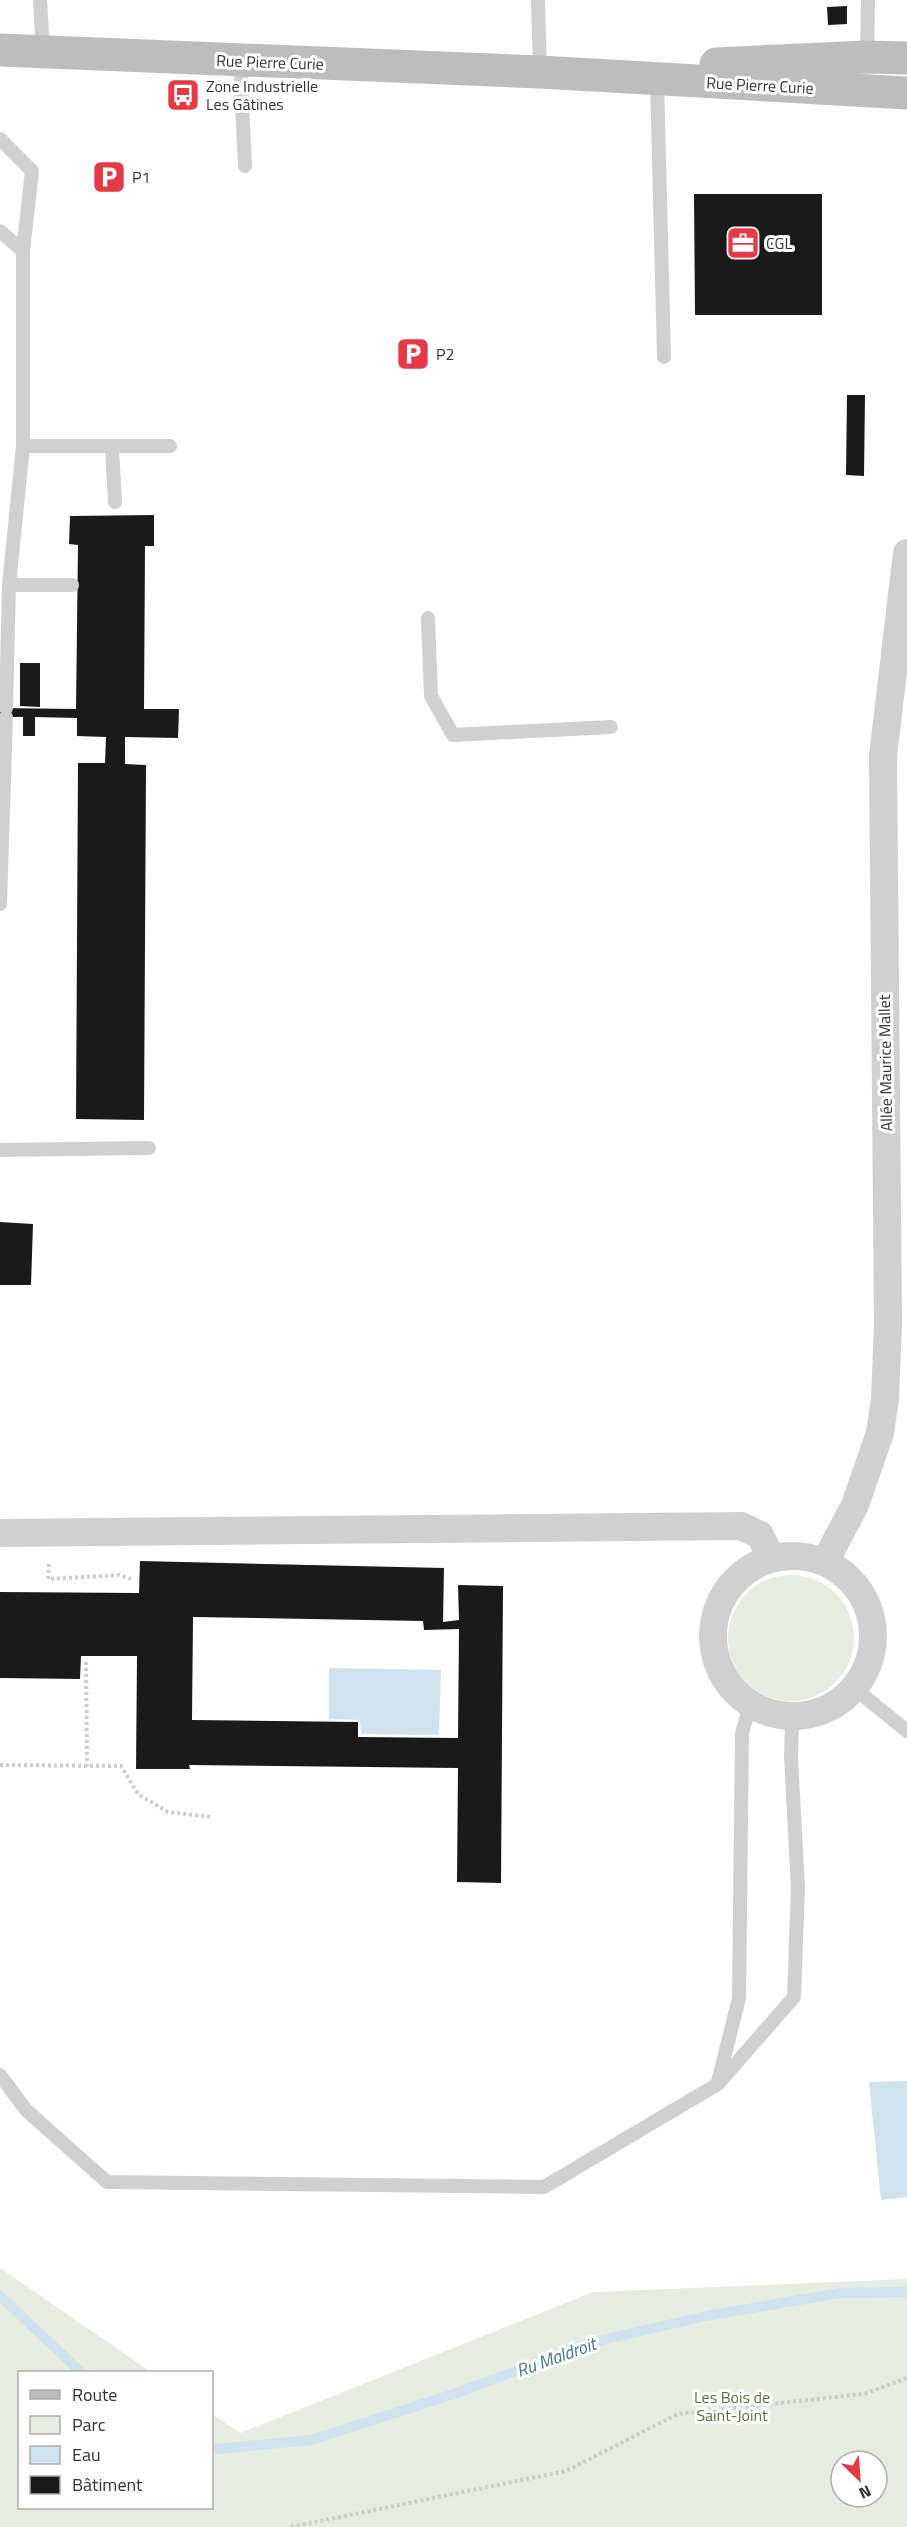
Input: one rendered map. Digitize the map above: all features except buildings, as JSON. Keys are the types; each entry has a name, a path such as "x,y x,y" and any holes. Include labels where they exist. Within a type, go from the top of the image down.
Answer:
{"street":[{"name":"Rue Pierre Curie","path":"0,50 540,72 657,79 867,74 907,58"},
{"name":"Rue Pierre Curie","path":"540,72 867,74 907,93"},
{"name":"Allée Maurice Mallet","path":"825,1562 855,1505 880,1433 885,1399 888,1324 883,756 907,553"},
{"path":"0,1533 741,1526 760,1535 771,1558"},
{"path":"806,1557 825,1562 840,1571 862,1595 870,1614 873,1646 868,1666 854,1688 827,1709 811,1715 792,1717 769,1714 737,1696 721,1673 712,1644 716,1612 729,1587 749,1569 771,1558 806,1557"}],"lane":[{"path":"40,0 44,51"},
{"path":"538,0 540,72"},
{"path":"867,0 867,74"},
{"path":"243,60 241,81 245,166"},
{"path":"657,79 663,357"},
{"path":"0,139 32,171 22,251 23,446 9,585 0,904"},
{"path":"0,231 22,251"},
{"path":"23,446 112,448 170,446"},
{"path":"112,448 115,502"},
{"path":"9,585 72,585"},
{"path":"428,618 431,696 453,735 611,727"},
{"path":"0,1150 149,1148"},
{"path":"854,1688 907,1731"},
{"path":"718,2084 739,1998 741,1733 750,1705"},
{"path":"0,2075 26,2110 107,2182 544,2187 718,2084 794,1997 798,1888 791,1757 792,1717"}],"path":[{"path":"51,1533 48,1579 119,1575 131,1579"},
{"path":"86,1662 87,1766"},
{"path":"0,1765 121,1766 138,1794 168,1812 212,1817"},
{"path":"291,2527 566,2471 678,2414 864,2394 907,2378"}],"green space":[{"path":"791,1575 815,1580 835,1594 849,1614 854,1638 849,1662 835,1682 815,1696 791,1701 767,1696 747,1682 733,1662 728,1638 733,1614 747,1594 767,1580"},
{"name":"Les Bois de Saint-Joint","path":"0,2268 150,2371 18,2371 18,2509 213,2509 213,2415 240,2433 593,2292 907,2279 907,2527 0,2527"}],"water":[{"path":"329,1668 441,1670 439,1735 361,1734 360,1720 329,1719"},
{"path":"907,2081 907,2197 881,2200 869,2082"}],"waterway":[{"name":"Ru Maldroit","path":"213,2447 219,2449 311,2440 460,2392 589,2343 706,2316 840,2293 907,2292"},
{"name":"Ru Maldroit","path":"0,2296 80,2371"}],"place":[{"name":"Zone Industrielle Les Gâtines","path":"183,95"},
{"name":"P1","path":"109,177"},
{"name":"CGL","path":"743,243"},
{"name":"P2","path":"413,354"}]}
